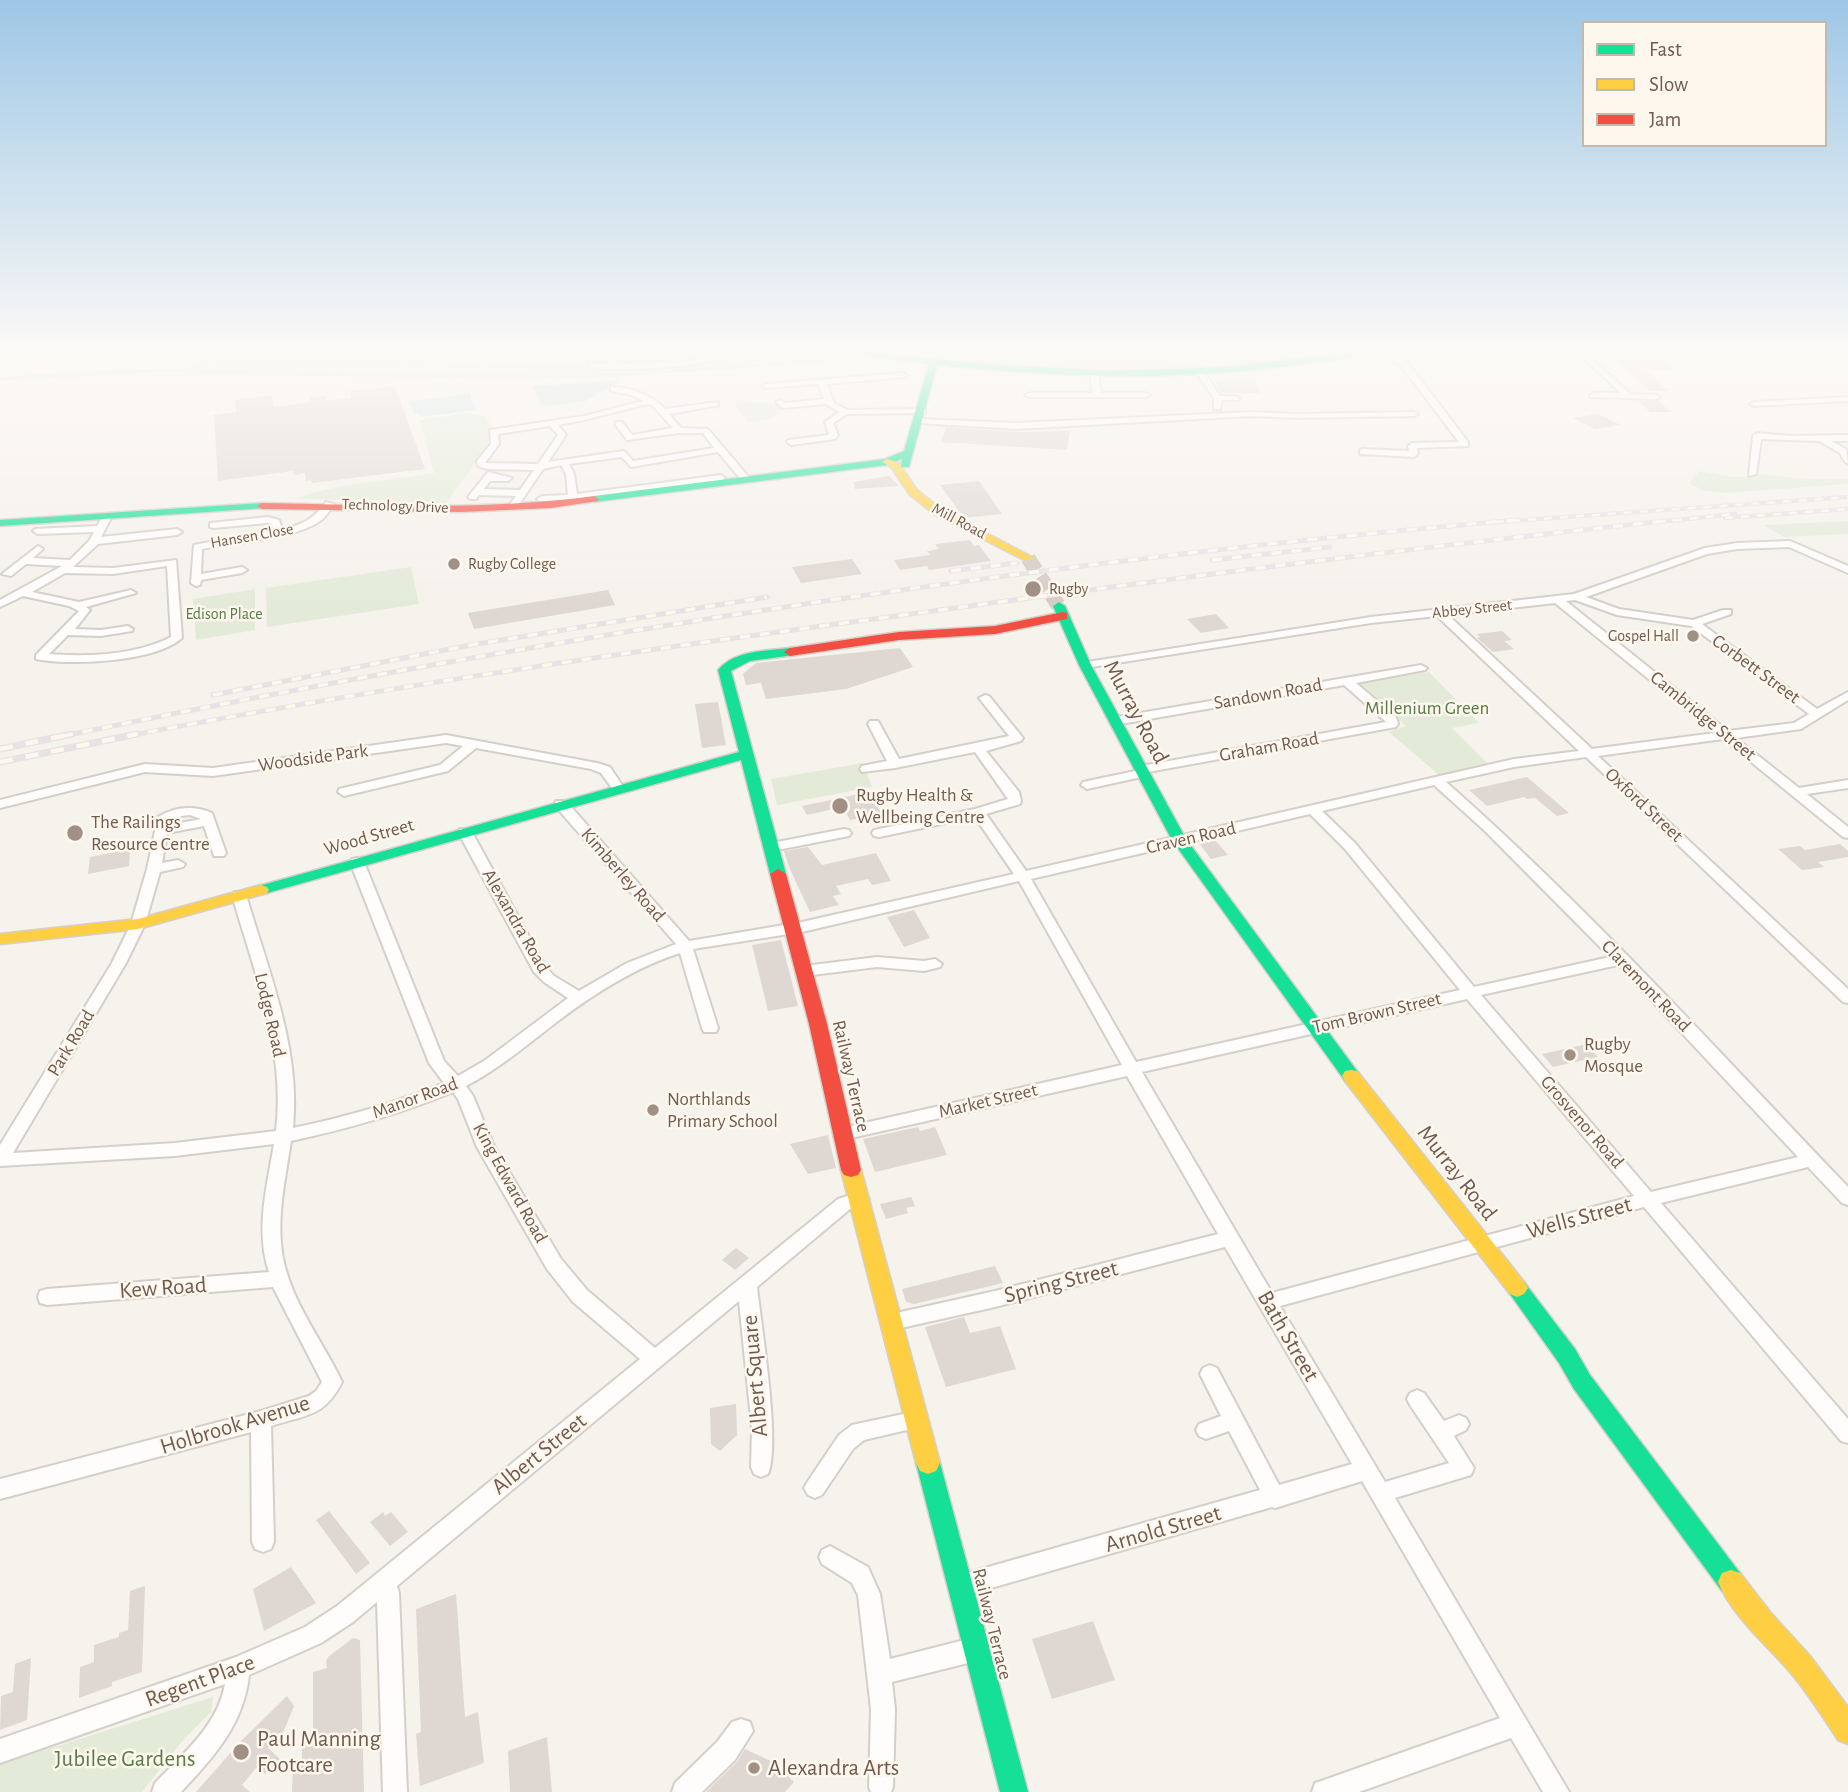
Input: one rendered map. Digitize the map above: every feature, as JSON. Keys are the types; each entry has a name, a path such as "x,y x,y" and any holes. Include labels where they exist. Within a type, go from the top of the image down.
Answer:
{"street":[{"path":"494,437 495,444 481,464 542,466 624,454 634,468 681,470 721,478"},
{"path":"508,478 489,476 475,494 516,500 561,437"},
{"path":"710,437 747,481"},
{"path":"790,442 832,437"},
{"path":"894,458 907,437"},
{"path":"1363,452 1414,454 1412,446 1465,444 1461,437"},
{"path":"1752,474 1757,437"},
{"path":"1764,437 1848,438"},
{"path":"1819,437 1843,451 1848,460"},
{"path":"542,499 590,496 681,470 721,449"},
{"name":"Technology Drive","path":"0,523 104,524 212,509 329,504 461,509 516,500 592,502 894,458"},
{"name":"Mill Road","path":"894,458 913,492 938,512 1028,558"},
{"path":"564,463 570,474 573,497"},
{"name":"Hansen Close","path":"242,570 196,580 197,547 278,534 314,522 329,504"},
{"path":"213,525 268,520 276,522 278,534"},
{"path":"38,531 104,524"},
{"path":"0,604 65,566 94,541 104,524"},
{"path":"94,541 177,532"},
{"name":"Abbey Street","path":"1085,665 1371,620 1576,597 1705,551 1770,542 1796,545 1848,570"},
{"path":"7,574 38,549"},
{"path":"0,594 19,594 79,606 85,610 40,657 56,659 105,656 156,648 177,638 172,562 113,571 25,561"},
{"path":"79,606 90,601 131,593"},
{"path":"1576,597 1617,612 1694,624 1727,612"},
{"name":"Cambridge Street","path":"1558,600 1848,834"},
{"name":"Oxford Street","path":"1440,613 1848,998"},
{"name":"Murray Road","path":"1064,617 1085,665 1178,840 1377,1111 1403,1139 1484,1244 1567,1356 1582,1382 1760,1621 1801,1665 1848,1730"},
{"name":"Railway Terrace","path":"1014,1792 842,1134 772,847 724,670 732,662 899,636 959,634 1064,617"},
{"name":"Corbett Street","path":"1694,624 1817,714"},
{"path":"65,632 101,633 128,629"},
{"name":"Sandown Road","path":"1115,721 1421,668"},
{"name":"Graham Road","path":"1087,785 1100,777 1142,772 1392,724 1392,720 1347,681"},
{"name":"Craven Road","path":"793,929 1531,760 1797,726 1848,695"},
{"path":"866,769 1017,738 985,698"},
{"path":"874,724 895,764"},
{"name":"Woodside Park","path":"0,804 145,768 213,772 446,740 607,770 618,788"},
{"path":"344,793 444,768 473,744"},
{"path":"879,833 978,812 1015,801 1014,795 980,751 981,747"},
{"name":"Wood Street","path":"0,939 138,924 746,754"},
{"name":"Claremont Road","path":"1437,781 1494,832 1620,959 1848,1198"},
{"path":"1797,792 1848,784"},
{"name":"Kimberley Road","path":"561,804 685,946"},
{"name":"Park Road","path":"1,1158 119,964 138,924 154,869 163,820 172,814 195,811 207,816 219,853"},
{"name":"Grosvenor Road","path":"1315,811 1350,846 1470,992 1848,1434"},
{"name":"Bath Street","path":"978,812 1023,877 1181,1156 1557,1792"},
{"name":"Alexandra Road","path":"465,832 539,969 549,979 579,998"},
{"path":"772,847 826,842 844,833"},
{"name":"King Edward Road","path":"357,862 437,1063 457,1084 486,1147 554,1264 580,1296 655,1360"},
{"path":"154,869 178,864"},
{"name":"Lodge Road","path":"239,895 278,1038 286,1090 286,1126 283,1137"},
{"name":"Manor Road","path":"1,1158 208,1148 283,1137 389,1109 457,1084 512,1049 579,998 657,956 685,946 793,929"},
{"path":"685,946 710,1028"},
{"name":"Tom Brown Street","path":"1133,1067 1620,959"},
{"path":"804,971 877,962 929,968"},
{"name":"Market Street","path":"842,1134 1133,1067"},
{"name":"Holbrook Avenue","path":"0,1489 261,1420 315,1403 323,1397 332,1382 279,1279 270,1227 283,1137"},
{"name":"Wells Street","path":"1267,1301 1649,1199 1811,1160"},
{"name":"Albert Street","path":"384,1581 844,1204 860,1199"},
{"name":"Spring Street","path":"892,1322 995,1299 1231,1238"},
{"name":"Kew Road","path":"47,1297 279,1279"},
{"name":"Albert Square","path":"747,1284 762,1429 761,1467"},
{"path":"1210,1374 1276,1497"},
{"path":"1380,1493 1464,1468 1450,1428 1417,1399"},
{"path":"261,1420 262,1542"},
{"path":"815,1488 846,1442 859,1432 917,1420"},
{"path":"1206,1430 1235,1420"},
{"name":"Arnold Street","path":"960,1586 1366,1470"},
{"path":"830,1557 860,1575 869,1594 883,1709 881,1787"},
{"path":"384,1581 388,1593 396,1792"},
{"name":"Regent Place","path":"0,1751 238,1668 313,1635 345,1614 384,1581"},
{"path":"880,1673 976,1649"},
{"path":"164,1792 225,1722 234,1701 238,1668"},
{"path":"1324,1792 1516,1724"},
{"path":"684,1792 726,1751 741,1731"}],"green space":[{"path":"424,437 488,437 489,445 446,503 295,499 346,485 434,473"},
{"path":"1699,471 1734,477 1759,474 1805,479 1848,479 1848,484 1727,493 1704,491 1689,483"},
{"path":"1848,521 1848,534 1784,537 1764,525"},
{"path":"411,567 419,604 267,627 266,588"},
{"name":"Edison Place","path":"255,589 255,630 196,640 193,599"},
{"name":"Millenium Green","path":"1429,672 1479,723 1452,728 1488,764 1439,775 1389,732 1406,726 1355,683"},
{"path":"863,763 872,787 777,805 771,779"},
{"name":"Jubilee Gardens","path":"213,1697 211,1712 184,1739 142,1792 0,1792 0,1764"}],"building":[{"path":"215,437 413,437 425,469 312,483 311,480 306,481 305,473 294,475 293,471 218,481"},
{"path":"943,437 1069,437 1067,450 941,442"},
{"path":"889,476 899,486 855,489 854,482"},
{"path":"979,481 1002,514 964,518 940,485"},
{"path":"970,540 974,546 979,545 991,561 929,570 927,566 900,570 894,560 930,555 927,551 939,549 935,544"},
{"path":"852,559 862,574 801,583 792,567"},
{"path":"608,590 615,605 474,629 468,613"},
{"path":"1216,614 1229,628 1201,633 1187,619"},
{"path":"1502,631 1512,640 1504,641 1514,649 1493,652 1477,638 1480,637 1477,634"},
{"path":"900,648 913,667 846,689 766,699 761,683 746,685 743,674 756,663"},
{"path":"718,702 726,745 702,748 695,704"},
{"path":"1527,777 1569,813 1557,816 1535,798 1524,797 1487,806 1469,790"},
{"name":"Rugby Health & Wellbeing Centre","path":"868,792 884,818 863,822 860,818 850,820 843,807 807,815 802,806"},
{"path":"1214,839 1228,855 1211,859 1199,843"},
{"path":"1840,844 1848,851 1848,857 1818,862 1824,867 1802,870 1778,849 1800,846 1805,850"},
{"path":"808,847 822,865 876,853 891,881 872,885 868,879 836,886 841,894 833,896 839,905 810,912 784,851"},
{"path":"130,849 129,866 88,874 90,857"},
{"path":"914,910 930,938 904,947 887,917"},
{"path":"781,940 798,1006 768,1011 752,945"},
{"name":"Rugby Mosque","path":"1587,1044 1598,1057 1553,1067 1542,1054"},
{"path":"918,1127 920,1131 935,1127 947,1155 875,1172 863,1139"},
{"path":"828,1135 836,1168 808,1174 790,1144"},
{"path":"911,1197 915,1206 906,1208 908,1213 886,1219 880,1204"},
{"path":"736,1248 749,1258 735,1270 722,1260"},
{"path":"995,1266 1003,1283 914,1304 906,1302 902,1289"},
{"path":"964,1317 970,1333 1000,1326 1016,1369 946,1387 925,1327"},
{"path":"736,1404 737,1435 720,1451 711,1444 710,1408"},
{"path":"329,1511 370,1563 356,1574 316,1520"},
{"path":"383,1512 385,1516 391,1512 408,1532 390,1546 370,1522"},
{"path":"291,1567 316,1603 264,1631 253,1589"},
{"path":"145,1586 142,1672 112,1682 112,1686 79,1698 80,1667 94,1662 94,1645 119,1637 119,1633 128,1630 130,1591"},
{"path":"456,1594 465,1717 478,1712 484,1763 420,1786 416,1734 421,1732 416,1609"},
{"path":"1093,1621 1115,1680 1052,1699 1032,1639"},
{"path":"353,1638 360,1640 364,1792 292,1792 293,1764 302,1761 302,1737 312,1734 313,1737 313,1672 327,1668 328,1657"},
{"path":"31,1658 27,1720 0,1730 1,1696 13,1692 15,1664"},
{"path":"287,1696 294,1706 280,1740 268,1748 280,1759 265,1774 256,1768 242,1785 250,1792 196,1792 240,1742"},
{"path":"547,1737 552,1792 510,1792 508,1751"},
{"name":"Alexandra Arts","path":"745,1749 775,1763 794,1782 785,1792 706,1792 737,1762"}],"tunnel":[{"path":"1028,558 1058,605"}],"railway":[{"path":"1496,522 1848,497"},
{"path":"1725,518 1848,509"},
{"path":"1658,522 1735,514"},
{"path":"63,736 424,666 787,607 1151,558 1517,520"},
{"path":"128,736 518,669 715,641 1197,576 1674,520"},
{"path":"1212,560 1330,547"},
{"path":"951,571 1017,563"},
{"path":"213,695 471,645 767,597"},
{"path":"0,749 72,734"},
{"path":"0,762 137,734"}],"traffic: fast":[{"path":"905,465 913,437"},
{"path":"594,499 887,462 908,453"},
{"path":"0,523 262,506"},
{"path":"1059,606 1085,665 1179,840 1351,1076"},
{"path":"778,874 724,670 746,658 790,652"},
{"path":"261,890 746,754"},
{"path":"1517,1288 1567,1356 1582,1382 1731,1582"},
{"path":"928,1463 1014,1792"}],"traffic: slow":[{"path":"887,462 895,465 913,492 938,512 1028,558"},
{"path":"0,939 138,924 261,890"},
{"path":"1351,1076 1517,1288"},
{"path":"851,1170 928,1463"},
{"path":"1731,1582 1761,1621 1801,1665 1848,1730"}],"traffic: jam":[{"path":"262,506 461,509 551,505 594,499"},
{"path":"790,652 899,636 995,630 1063,616"},
{"path":"778,874 818,1024 851,1170"}],"place":[{"name":"Rugby College","path":"454,564"},
{"name":"Rugby","path":"1033,589"},
{"name":"Gospel Hall","path":"1693,636"},
{"name":"Rugby Health & Wellbeing Centre","path":"840,806"},
{"name":"The Railings Resource Centre","path":"75,833"},
{"name":"Rugby Mosque","path":"1570,1055"},
{"name":"Northlands Primary School","path":"653,1110"},
{"name":"Paul Manning Footcare","path":"241,1752"},
{"name":"Alexandra Arts","path":"754,1768"}]}
